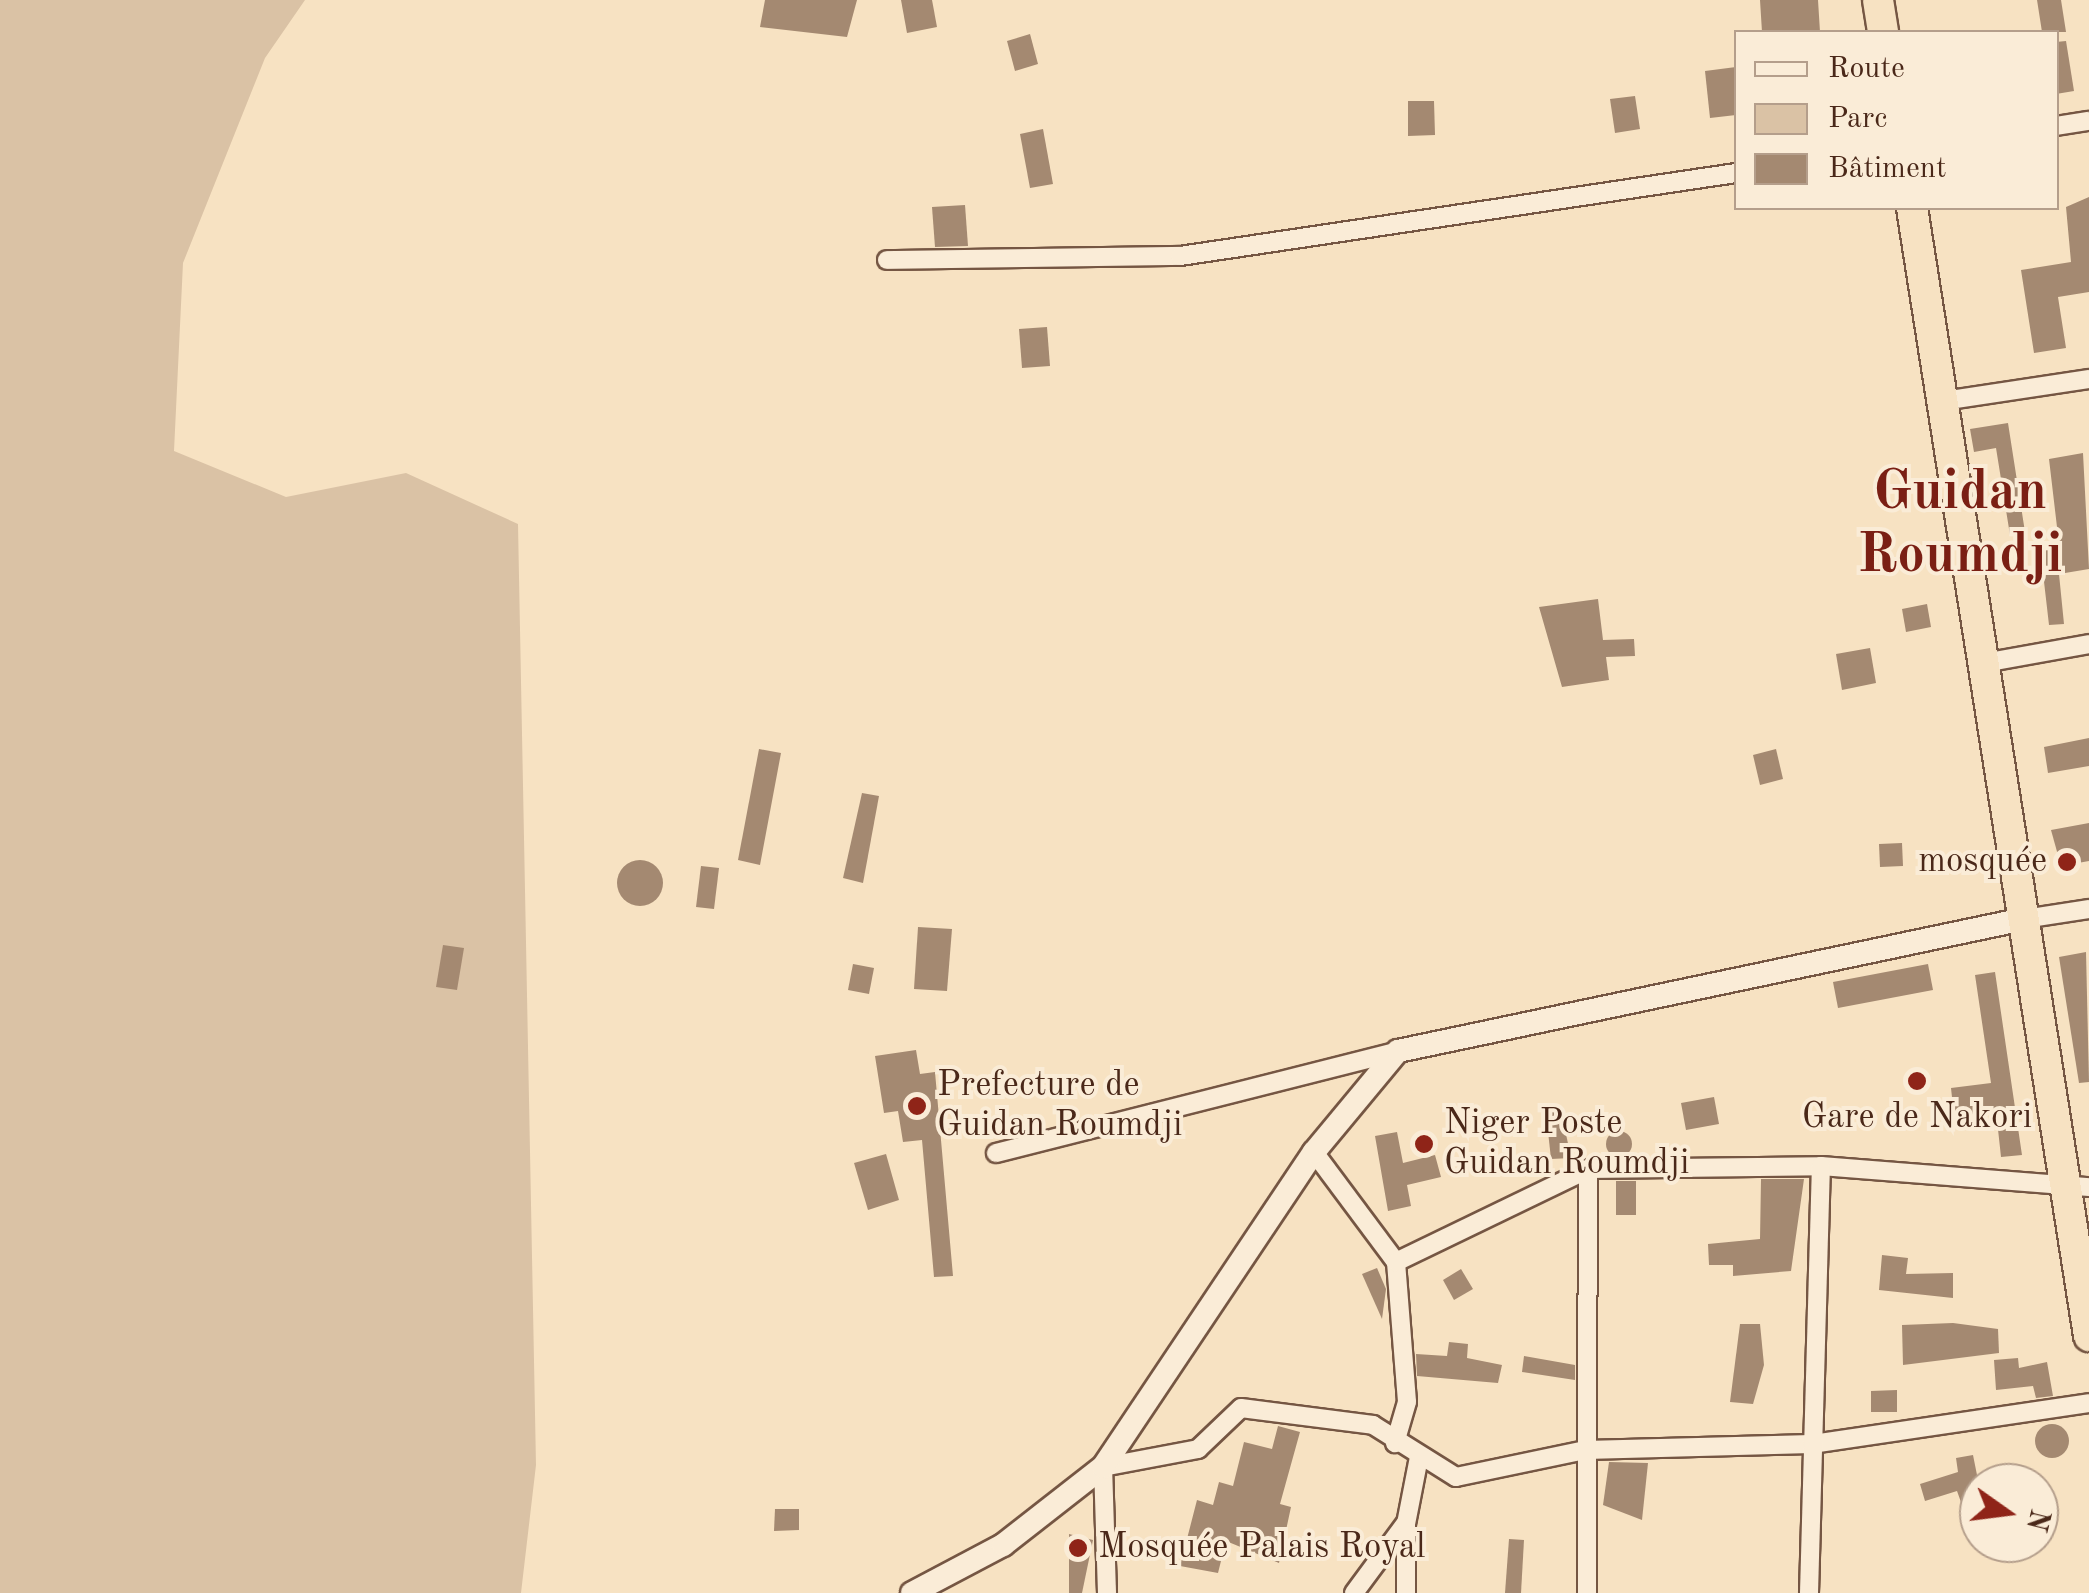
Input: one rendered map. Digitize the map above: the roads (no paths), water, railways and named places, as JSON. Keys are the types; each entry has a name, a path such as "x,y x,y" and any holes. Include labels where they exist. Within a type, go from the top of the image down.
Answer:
{"highway":[{"path":"1878,0 1883,30"},
{"path":"1912,210 1978,664 2077,1189 2089,1336"}],"street":[{"path":"2059,126 2089,122"},
{"path":"887,260 1180,256 1734,173"},
{"path":"1942,401 2089,379"},
{"path":"1978,664 2089,644"},
{"path":"996,1153 1398,1050 2024,919 2089,909"},
{"path":"912,1593 1004,1545 1102,1467 1314,1152 1398,1050"},
{"path":"1314,1152 1396,1262 1406,1402 1396,1443"},
{"path":"1809,1593 1821,1166"},
{"path":"1396,1262 1588,1169 1821,1166 2077,1189"},
{"path":"1587,1593 1585,1450 1594,1320 1588,1169"},
{"path":"1102,1467 1198,1449 1240,1408 1261,1405 1373,1425 1419,1457 1476,1477 1585,1450 1812,1444 2089,1403"},
{"path":"1406,1593 1406,1524 1419,1457"},
{"path":"1102,1467 1107,1593"},
{"path":"1354,1593 1406,1524"}],"place":[{"name":"mosquée","path":"2067,862"},
{"name":"Gare de Nakori","path":"1917,1081"},
{"name":"Prefecture de Guidan Roumdji","path":"917,1106"},
{"name":"Niger Poste Guidan Roumdji","path":"1424,1144"},
{"name":"Mosquée Palais Royal","path":"1078,1548"}],"district":[{"name":"Guidan Roumdji","path":"1960,524"}]}
